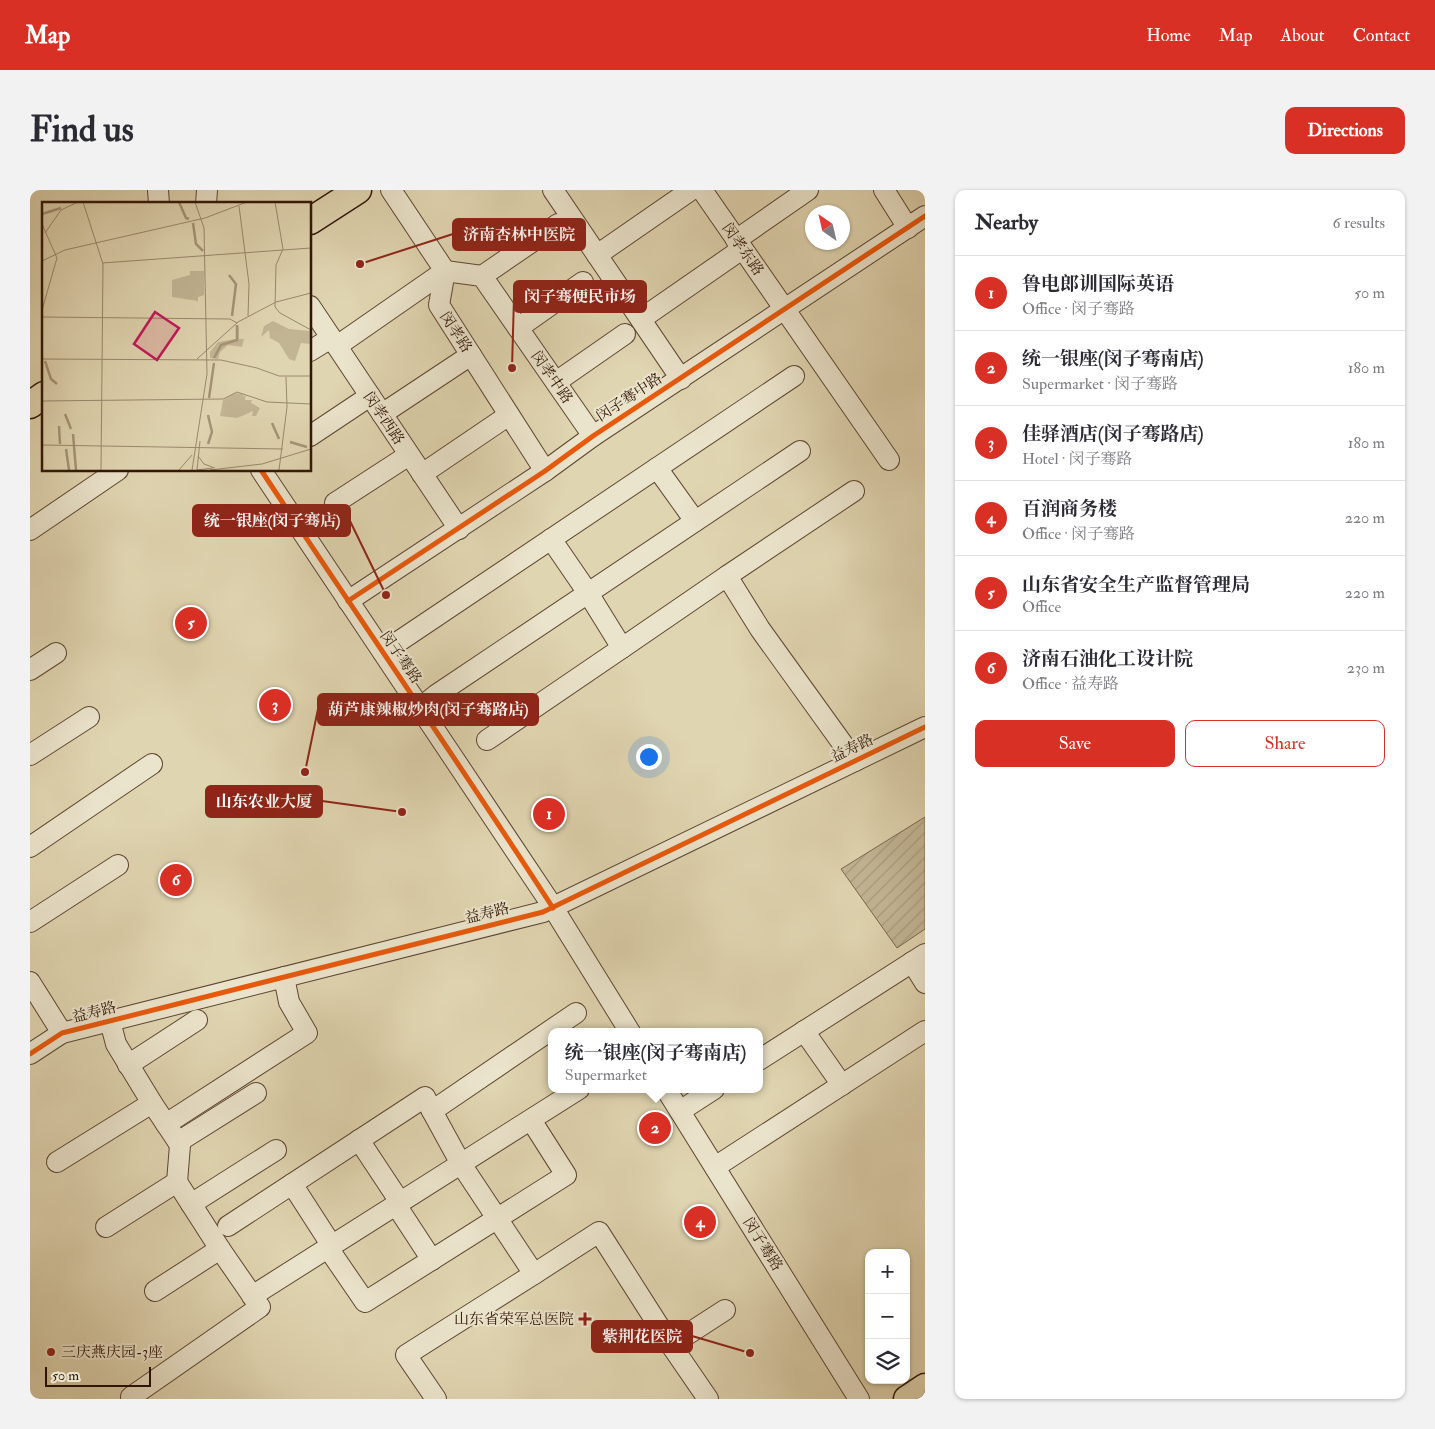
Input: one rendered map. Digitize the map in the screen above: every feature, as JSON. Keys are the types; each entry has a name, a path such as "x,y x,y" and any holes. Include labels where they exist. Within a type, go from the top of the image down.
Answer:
{"main road":[{"path":"311,220 358,190"},
{"path":"30,405 42,397"}],"street":[{"path":"390,190 445,271"},
{"path":"553,190 681,379"},
{"path":"597,255 691,190"},
{"name":"闵孝东路","path":"702,190 888,460"},
{"path":"641,320 808,190"},
{"path":"884,190 908,228"},
{"name":"闵子骞中路","path":"348,601 365,588 459,529 593,436 925,216"},
{"path":"311,351 334,342 445,271 482,276 558,224"},
{"name":"闵孝路","path":"445,271 439,306 545,471"},
{"name":"闵孝中路","path":"482,276 593,436"},
{"path":"518,328 583,282"},
{"name":"闵孝西路","path":"311,308 459,529"},
{"path":"556,382 625,334"},
{"path":"382,414 470,355"},
{"path":"383,652 794,376"},
{"path":"311,435 370,396"},
{"path":"422,474 510,415"},
{"path":"421,707 436,694 800,450"},
{"path":"335,503 409,455"},
{"path":"657,468 695,521"},
{"path":"30,530 117,471"},
{"name":"闵子骞路","path":"262,471 554,908 628,1028"},
{"path":"487,740 854,491"},
{"path":"551,540 588,593 622,648"},
{"path":"727,576 760,629 855,761"},
{"path":"30,670 56,653"},
{"path":"30,755 89,717"},
{"name":"益寿路","path":"30,1054 62,1033 554,908 925,726"},
{"path":"30,846 152,764"},
{"path":"30,922 118,866"},
{"path":"763,1057 918,958 925,982"},
{"path":"166,1124 307,1033 289,1002 284,977"},
{"path":"30,982 62,1033"},
{"path":"554,1028 576,1013"},
{"path":"128,1065 197,1020"},
{"path":"110,1021 116,1044 180,1145 177,1182 260,1307 131,1398"},
{"path":"804,1031 842,1085"},
{"path":"714,1167 925,1031"},
{"path":"432,1111 548,1032"},
{"path":"252,1296 573,1093"},
{"name":"闵子骞路","path":"669,1093 859,1399"},
{"path":"680,1111 708,1093"},
{"path":"178,1142 256,1094"},
{"path":"228,1226 424,1097 461,1164 534,1274"},
{"path":"57,1162 152,1103"},
{"path":"292,1184 365,1302 566,1176 531,1120"},
{"path":"359,1140 432,1260"},
{"path":"191,1204 276,1150"},
{"path":"106,1227 177,1182"},
{"path":"436,1399 406,1355 599,1232 708,1399"},
{"path":"155,1291 220,1249"},
{"path":"672,1345 725,1310"}],"shaded area":[{"path":"925,817 925,929 897,948 841,869"}],"cycle path":[{"path":"348,601 925,216"},
{"path":"262,471 553,908"},
{"path":"30,1054 62,1033 543,912 925,727"}],"place":[{"name":"济南杏林中医院","path":"360,264"},
{"name":"闵子骞便民市场","path":"512,368"},
{"name":"统一银座(闵子骞店)","path":"386,595"},
{"name":"山东省安全生产监督管理局","path":"191,623"},
{"name":"佳驿酒店(闵子骞路店)","path":"275,705"},
{"name":"葫芦康辣椒炒肉(闵子骞路店)","path":"305,772"},
{"name":"山东农业大厦","path":"402,812"},
{"name":"鲁电郎训国际英语","path":"549,814"},
{"name":"济南石油化工设计院","path":"176,880"},
{"name":"统一银座(闵子骞南店)","path":"655,1128"},
{"name":"百润商务楼","path":"700,1222"},
{"name":"山东省荣军总医院","path":"585,1319"},
{"name":"三庆燕庆园-3座","path":"51,1352"},
{"name":"紫荆花医院","path":"750,1353"}]}
